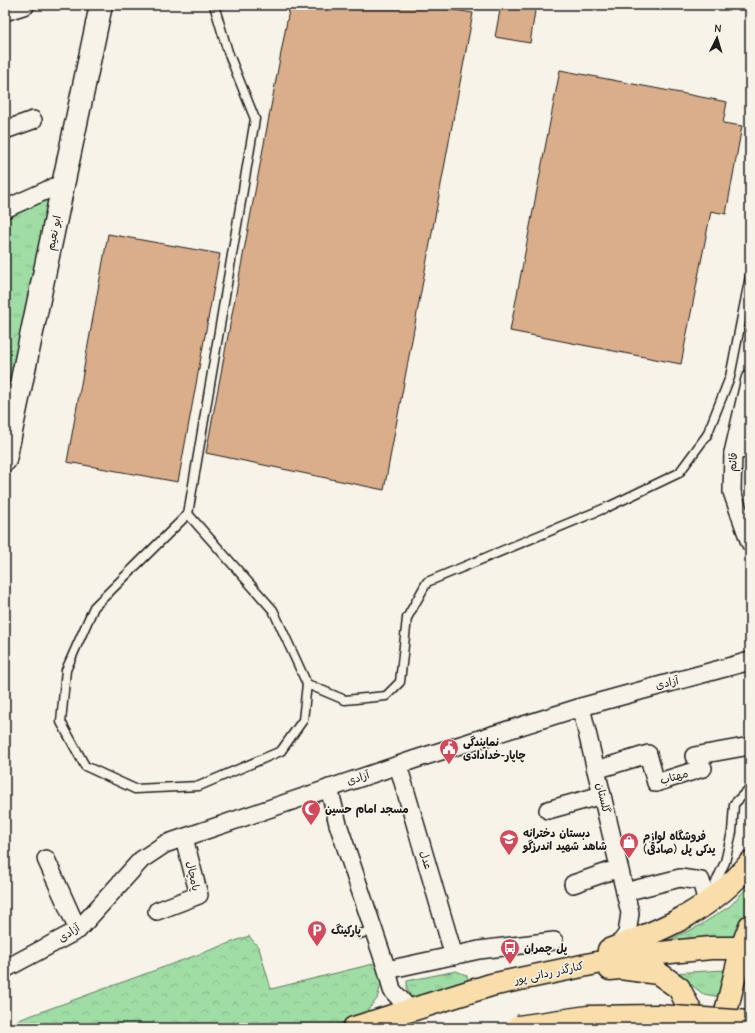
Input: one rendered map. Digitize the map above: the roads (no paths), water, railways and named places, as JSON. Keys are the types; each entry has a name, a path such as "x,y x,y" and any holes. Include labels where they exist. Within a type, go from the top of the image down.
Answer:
{"main road":[{"name":"ابو نعیم","path":"5,460 8,432 65,182 101,5"},
{"path":"491,985 525,973 589,957 654,932 693,914 737,880 750,863"},
{"path":"724,1021 746,948 750,926"},
{"name":"کنارگذر ردانی پور","path":"354,1028 491,985 630,956 711,948 746,948"},
{"path":"491,985 620,968 658,972 679,988 691,1012 692,1028"},
{"path":"724,1021 750,984"},
{"path":"518,1027 588,1018 658,1016 750,1022"}],"street":[{"path":"5,12 26,5"},
{"path":"5,130 33,120"},
{"path":"5,209 65,182"},
{"name":"قائم","path":"750,379 733,453 732,492 750,543"},
{"path":"733,453 750,446"},
{"name":"آزادی","path":"5,969 78,930 141,860 165,844 398,765 581,707 750,661"},
{"name":"گلستان","path":"581,707 630,913"},
{"name":"مهتاب","path":"596,770 648,754 656,783 698,762 750,746"},
{"name":"عدل","path":"398,765 454,956"},
{"path":"329,788 367,932 387,970 392,990 410,1010"},
{"path":"548,810 602,795"},
{"name":"پامچال","path":"157,911 199,895 184,838"},
{"path":"46,859 78,930"},
{"path":"573,884 619,868"},
{"path":"625,892 680,878 701,881 707,902"},
{"path":"630,913 641,925 654,932"},
{"path":"617,947 627,934 630,913"},
{"path":"387,970 479,950 554,941"},
{"path":"384,1018 392,990"}],"lane":[{"path":"188,514 273,610 307,684 303,720 281,751 199,786 135,789 85,766 61,722 66,670 94,607 188,514 255,119 228,52 214,5"},
{"path":"307,684 345,700 386,696 400,682 407,618 427,582 610,506 679,473 708,435 730,378 750,276"},
{"path":"707,902 725,862 732,832 734,804 750,788"}],"place":[{"name":"نمایندگی چاپار-خدادادی","path":"449,765"},
{"name":"مسجد امام حسین","path":"311,826"},
{"name":"دبستان دخترانه شاهد شهید اندرزگو","path":"509,856"},
{"name":"فروشگاه لوازم یدکی پل (صادقی)","path":"629,859"},
{"name":"پارکینگ","path":"317,947"},
{"name":"پل چمران","path":"510,965"}]}
